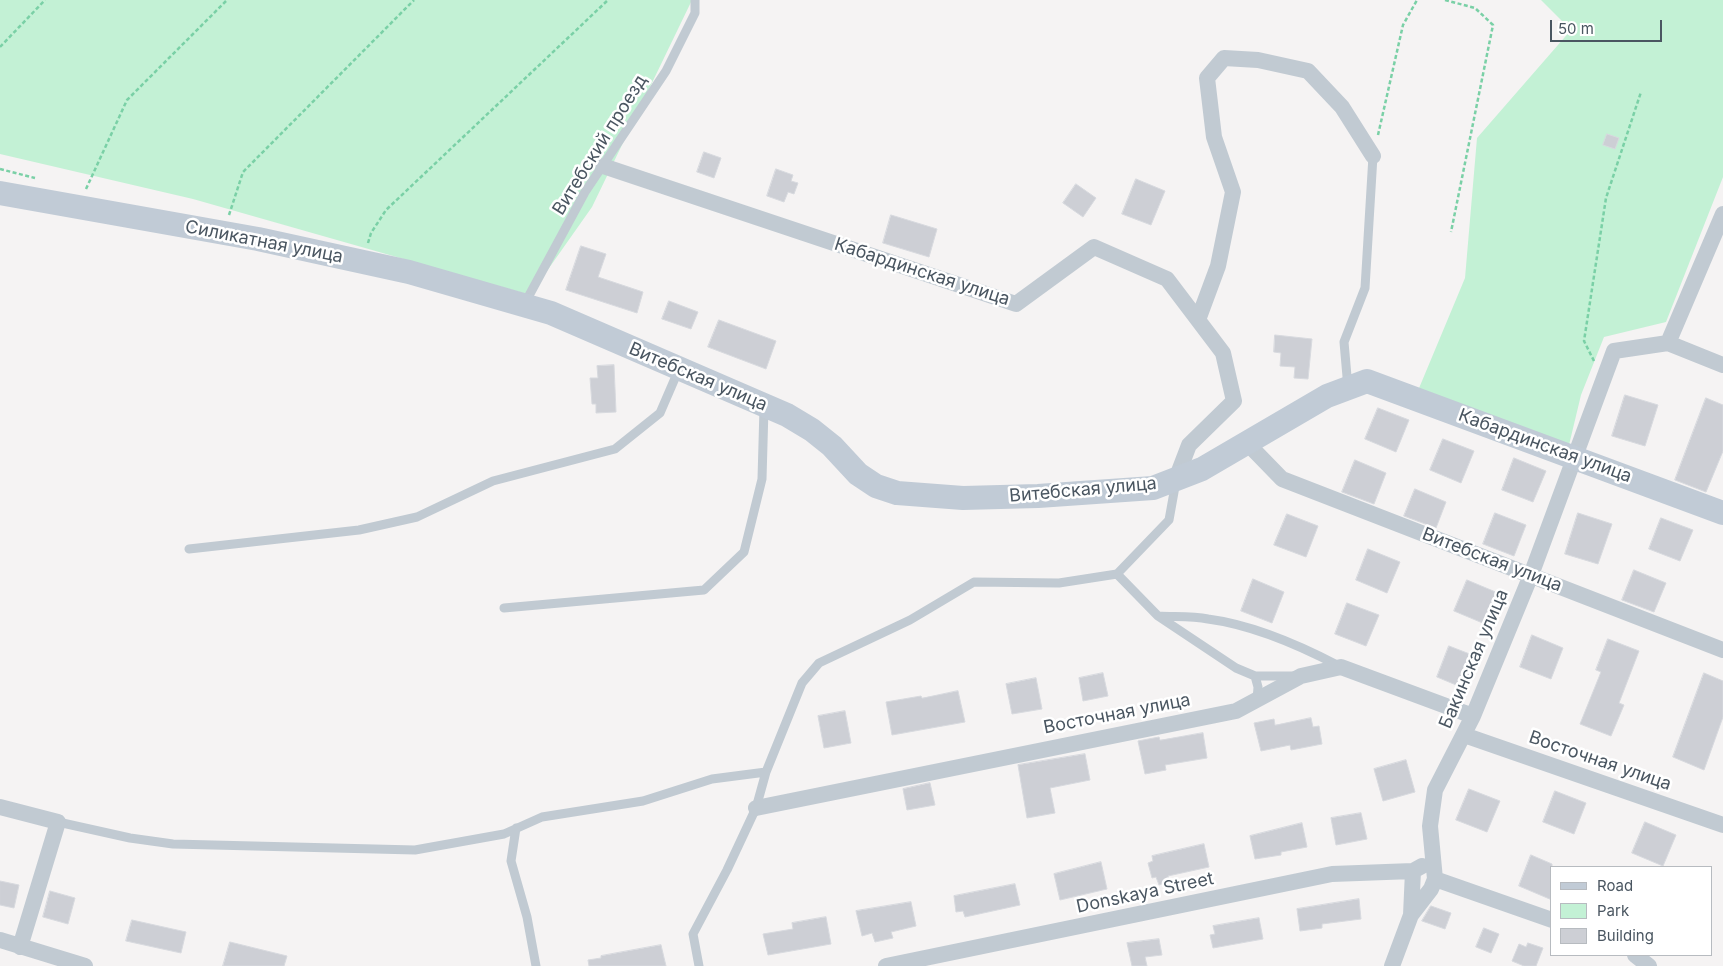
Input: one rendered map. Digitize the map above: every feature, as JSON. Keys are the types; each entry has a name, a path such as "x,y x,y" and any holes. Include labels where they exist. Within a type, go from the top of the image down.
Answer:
{"street":[{"path":"1198,320 1218,266 1233,192 1214,137 1207,78 1224,58 1258,60 1308,71 1342,107 1373,156"},
{"name":"Кабардинская улица","path":"603,166 1016,304 1094,248 1167,280 1223,353 1234,401 1189,445 1176,479"},
{"name":"Силикатная улица","path":"0,193 223,233 409,272 524,305"},
{"path":"1723,214 1668,343 1723,365"},
{"name":"Витебская улица","path":"524,305 551,313 764,405 812,430 832,446 858,474 876,486 897,493 963,498 1038,496 1153,488 1202,469 1248,443 1282,479 1723,650"},
{"name":"Бакинская улица","path":"1435,879 1430,826 1435,790 1445,767 1474,716 1531,574 1614,351 1668,343"},
{"name":"Кабардинская улица","path":"1358,384 1575,457 1723,513"},
{"path":"1248,443 1327,396 1358,384"},
{"path":"1341,667 1474,716"},
{"name":"Восточная улица","path":"756,808 1236,711 1300,676 1341,667"},
{"name":"Восточная улица","path":"1464,735 1723,825"},
{"path":"0,807 58,822 20,946"},
{"path":"1411,915 1413,870 1433,860"},
{"name":"Donskaya Street","path":"886,966 953,960 1332,874 1413,870"},
{"path":"1392,966 1411,915 1431,889 1435,879 1550,919"},
{"path":"0,940 85,966"},
{"path":"1636,956 1649,966"}],"lane":[{"name":"Витебский проезд","path":"524,305 585,192 666,71 695,13 695,0"},
{"path":"1358,384 1344,342 1365,288 1373,156"},
{"path":"190,549 359,530 417,517 493,481 615,449 660,412 680,368"},
{"path":"504,608 704,590 744,552 762,479 764,405"},
{"path":"699,966 693,934 727,870 756,808 766,772 802,683 820,663 910,620 974,582 1060,583 1117,574 1169,520 1176,479"},
{"path":"1117,574 1158,616 1236,668 1255,676 1300,676"},
{"path":"1158,616 1208,618 1245,627 1308,650 1341,667"},
{"path":"1255,676 1258,687 1257,701"},
{"path":"58,822 130,838 173,844 415,850 504,834 542,817 642,801 712,779 766,772"},
{"path":"516,828 511,861 527,917 536,966"}],"path":[{"path":"0,47 45,0"},
{"path":"85,191 127,100 226,0"},
{"path":"223,233 243,172 414,0"},
{"path":"361,262 371,234 386,210 608,0"},
{"path":"1373,156 1403,25 1417,0"},
{"path":"1445,0 1475,8 1493,25 1451,232"},
{"path":"1603,380 1584,341 1606,198 1641,92"}],"green space":[{"path":"0,0 692,0 592,207 530,295 193,199 0,154"},
{"path":"1541,0 1723,0 1723,177 1666,322 1604,337 1581,395 1569,445 1417,393 1465,278 1477,138 1571,30"}],"building":[{"path":"1607,134 1619,138 1615,149 1603,145"},
{"path":"704,152 721,158 714,178 697,172"},
{"path":"776,169 793,175 791,181 798,183 794,194 788,192 784,202 767,196"},
{"path":"1136,179 1165,191 1151,225 1122,214"},
{"path":"1076,184 1096,198 1083,217 1063,203"},
{"path":"891,215 937,229 929,257 883,243"},
{"path":"581,246 606,254 598,277 643,292 637,313 566,290"},
{"path":"669,301 698,312 691,329 662,319"},
{"path":"719,320 776,341 766,369 708,347"},
{"path":"1275,335 1312,339 1308,379 1294,378 1295,367 1280,366 1281,353 1274,352"},
{"path":"614,365 616,412 596,413 596,404 592,404 590,378 598,378 597,366"},
{"path":"1625,395 1658,405 1645,446 1612,436"},
{"path":"1706,398 1723,405 1723,451 1706,492 1675,480"},
{"path":"1378,408 1409,420 1396,452 1365,439"},
{"path":"1443,439 1474,451 1461,483 1430,470"},
{"path":"1514,458 1546,471 1533,502 1502,490"},
{"path":"1355,460 1386,473 1374,504 1342,492"},
{"path":"1415,489 1446,502 1436,528 1404,516"},
{"path":"1495,513 1526,525 1514,556 1483,544"},
{"path":"1578,513 1612,524 1598,564 1565,554"},
{"path":"1287,514 1318,526 1306,557 1274,545"},
{"path":"1661,518 1693,530 1680,561 1649,549"},
{"path":"1368,549 1400,562 1387,593 1356,580"},
{"path":"1634,570 1666,583 1654,612 1622,600"},
{"path":"1253,579 1284,592 1272,623 1241,611"},
{"path":"1467,580 1498,593 1485,624 1454,611"},
{"path":"1347,603 1379,615 1366,646 1335,634"},
{"path":"1532,635 1563,648 1551,679 1520,667"},
{"path":"1608,639 1639,651 1619,703 1624,705 1611,736 1580,724 1601,672 1596,670"},
{"path":"1449,646 1480,658 1468,690 1437,677"},
{"path":"1103,673 1108,696 1083,701 1079,678"},
{"path":"1704,673 1723,681 1723,717 1704,770 1673,757"},
{"path":"1036,678 1042,709 1012,714 1006,684"},
{"path":"958,691 965,722 892,735 886,702"},
{"path":"845,711 851,743 824,748 818,716"},
{"path":"1311,718 1313,727 1319,726 1322,744 1291,750 1290,745 1261,751 1254,723 1274,719 1275,725"},
{"path":"1203,733 1207,758 1165,765 1166,770 1145,774 1138,741 1159,737 1160,740"},
{"path":"1085,754 1090,780 1050,788 1055,813 1027,818 1018,765"},
{"path":"1406,760 1415,792 1383,801 1374,769"},
{"path":"930,783 935,805 907,810 903,789"},
{"path":"1469,789 1500,801 1487,832 1456,820"},
{"path":"1555,791 1586,803 1574,834 1543,822"},
{"path":"1361,813 1367,839 1336,845 1331,818"},
{"path":"1645,822 1676,835 1663,866 1632,853"},
{"path":"1302,823 1307,847 1281,852 1281,855 1255,859 1250,836"},
{"path":"1204,844 1209,867 1168,876 1170,882 1159,885 1156,877 1152,878 1148,863 1153,861 1152,856"},
{"path":"1531,855 1552,864 1550,866 1550,899 1519,886"},
{"path":"1101,862 1107,889 1060,900 1054,874"},
{"path":"0,881 19,885 14,908 0,905"},
{"path":"1015,884 1020,905 965,917 963,911 956,912 954,896"},
{"path":"50,891 75,898 68,924 43,917"},
{"path":"1359,899 1361,919 1322,924 1322,928 1300,931 1297,909"},
{"path":"911,902 916,926 891,932 893,938 875,942 872,933 862,936 856,911"},
{"path":"1431,906 1451,913 1445,929 1422,921"},
{"path":"826,917 831,944 768,955 763,934 793,929 792,923"},
{"path":"1259,918 1263,939 1213,948 1210,935 1215,934 1213,926"},
{"path":"132,920 186,932 181,953 126,941"},
{"path":"1484,928 1499,934 1491,953 1476,947"},
{"path":"1159,939 1162,955 1145,957 1147,966 1132,966 1127,943"},
{"path":"230,942 287,956 284,966 223,966"},
{"path":"1528,943 1543,948 1536,966 1524,966 1512,961 1519,944 1526,947"},
{"path":"661,945 666,966 589,966 588,960 601,958 601,956"}]}
